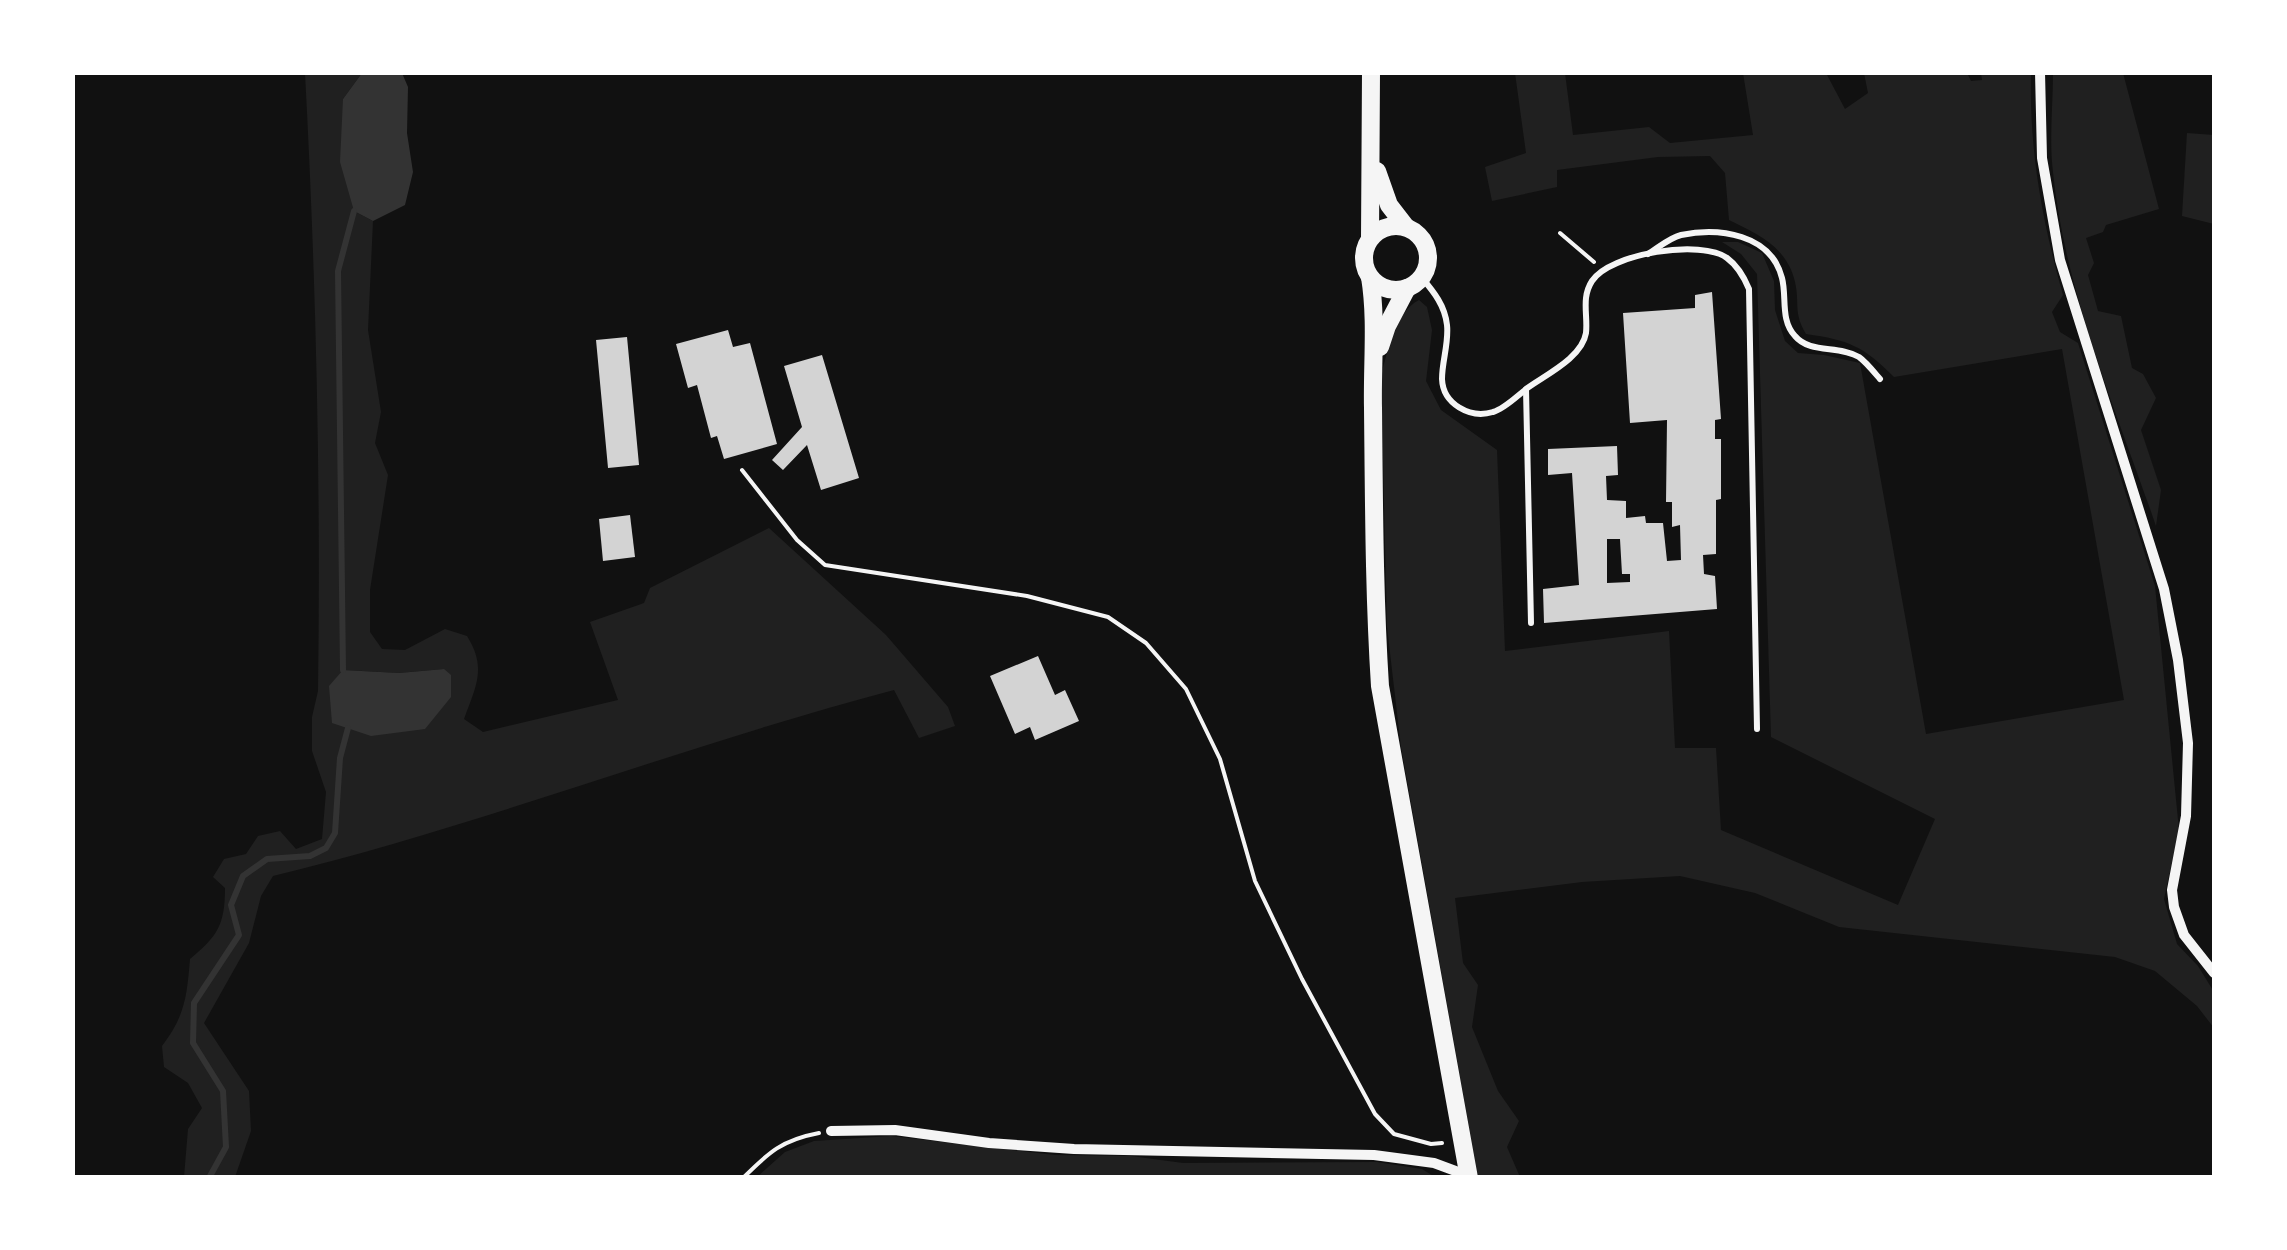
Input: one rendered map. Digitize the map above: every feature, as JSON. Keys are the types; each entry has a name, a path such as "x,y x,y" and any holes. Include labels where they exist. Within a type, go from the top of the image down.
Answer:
{"main road":[{"path":"1371,72 1370,238 1364,258 1375,308 1372,372 1380,686 1469,1177"},
{"path":"1371,152 1389,205 1427,248 1427,269 1387,326 1372,372"},
{"path":"1370,238 1386,227 1406,227"},
{"path":"1370,277 1387,289 1414,283"}],"street":[{"path":"2040,72 2042,158 2060,260 2164,588 2178,660 2188,743 2186,816 2172,890 2174,906 2184,936 2214,972"},
{"path":"831,1131 895,1130 988,1143 1074,1149 1374,1155 1434,1164 1469,1177"}],"lane":[{"path":"1646,255 1677,236 1718,232 1746,238 1770,250 1783,278 1784,312 1791,333 1805,346 1834,349 1859,358 1880,379"},
{"path":"1414,283 1444,308 1448,328 1442,379 1445,395 1456,406 1474,414 1495,412 1578,351 1586,335 1584,298 1592,280 1627,257 1708,249 1726,257 1741,272 1749,289 1757,729"},
{"path":"1526,389 1530,623"}],"path":[{"path":"1560,233 1603,270"},
{"path":"742,470 796,540 824,565 1027,596 1108,617 1146,643 1186,689 1220,758 1255,881 1375,1114 1394,1134 1430,1144 1464,1142"},
{"path":"743,1178 771,1151 793,1138 831,1131"}],"shaded area":[{"path":"305,73 362,73 343,99 354,211 373,221 368,330 381,412 375,443 388,475 370,590 370,632 382,649 405,650 445,629 467,636 478,668 464,719 483,732 618,700 590,622 644,603 650,588 769,528 886,635 948,707 955,726 919,738 894,690 429,833 273,876 261,896 249,943 204,1023 249,1091 251,1131 235,1177 184,1177 188,1129 202,1108 188,1083 164,1067 162,1046 184,1005 190,959 213,936 221,920 225,888 213,877 224,859 246,854 258,836 280,831 296,849 322,839 326,792 312,751 312,717 318,691 319,536","holes":["444,669 332,723 344,670 399,673"]},
{"path":"362,73 402,73 408,87 407,133 413,172 405,205 373,221 354,211 340,162 343,99"},
{"path":"1515,73 1565,73 1573,135 1649,127 1670,143 1753,135 1743,73 1826,73 1845,109 1868,93 1864,73 1967,73 1971,81 1982,80 1981,73 2031,73 2038,185 2063,295 2052,312 2060,332 2078,343 2155,586 2179,830 2164,899 2177,944 2198,966 2214,992 2214,1028 2197,1006 2155,971 2115,957 1839,927 1755,893 1680,876 1582,882 1455,898 1463,963 1478,985 1472,1027 1498,1091 1519,1121 1507,1147 1520,1177 1478,1177 1401,747 1387,627 1381,375 1404,313 1419,300 1427,307 1432,330 1426,381 1441,410 1497,450 1505,651 1669,631 1675,748 1716,748 1721,830 1898,905 1935,819 1771,737 1757,274 1741,254 1722,242 1738,242 1762,253 1774,281 1775,310 1785,341 1798,353 1860,363 1926,734 2124,700 2062,349 1894,377 1854,346 1806,334 1791,270 1770,243 1729,220 1725,173 1710,156 1658,157 1557,170 1557,187 1492,201 1485,167 1526,153"},
{"path":"2053,73 2123,73 2159,209 2106,225 2103,232 2086,238 2094,263 2088,275 2098,311 2121,316 2132,368 2143,374 2156,398 2141,430 2161,490 2156,526 2094,352 2069,262 2052,160"},
{"path":"2187,133 2214,135 2214,224 2182,216"},
{"path":"444,669 451,675 451,697 425,729 371,736 332,723 329,686 343,670 399,673"},
{"path":"891,1136 1055,1155 1131,1156 1183,1163 1377,1162 1422,1169 1435,1177 757,1177 785,1152 814,1141"}],"building":[{"path":"1712,292 1721,419 1715,420 1715,439 1721,439 1716,554 1703,555 1704,574 1715,576 1717,609 1544,623 1543,589 1579,585 1572,473 1548,475 1548,449 1617,446 1618,475 1606,476 1607,500 1626,501 1626,518 1645,516 1646,523 1663,523 1667,561 1681,560 1680,525 1672,527 1672,502 1666,502 1667,420 1630,423 1623,313 1695,308 1695,295","holes":["1607,539 1620,539 1622,574 1630,574 1630,582 1607,583"]},
{"path":"728,330 733,347 750,343 777,444 724,459 717,436 711,438 697,385 688,388 676,344"},
{"path":"627,337 639,465 608,468 596,340"},
{"path":"822,355 859,478 821,490 807,445 783,470 772,460 802,427 784,366"},
{"path":"630,515 635,557 603,561 599,519"},
{"path":"1038,656 1055,695 1065,690 1079,721 1035,740 1030,727 1015,734 990,676"}],"waterway":[{"path":"343,670 338,271 354,211"},
{"path":"209,1178 226,1147 223,1091 193,1043 194,1003 239,935 231,905 243,876 267,859 310,856 326,848 335,833 340,758 348,728"}]}
